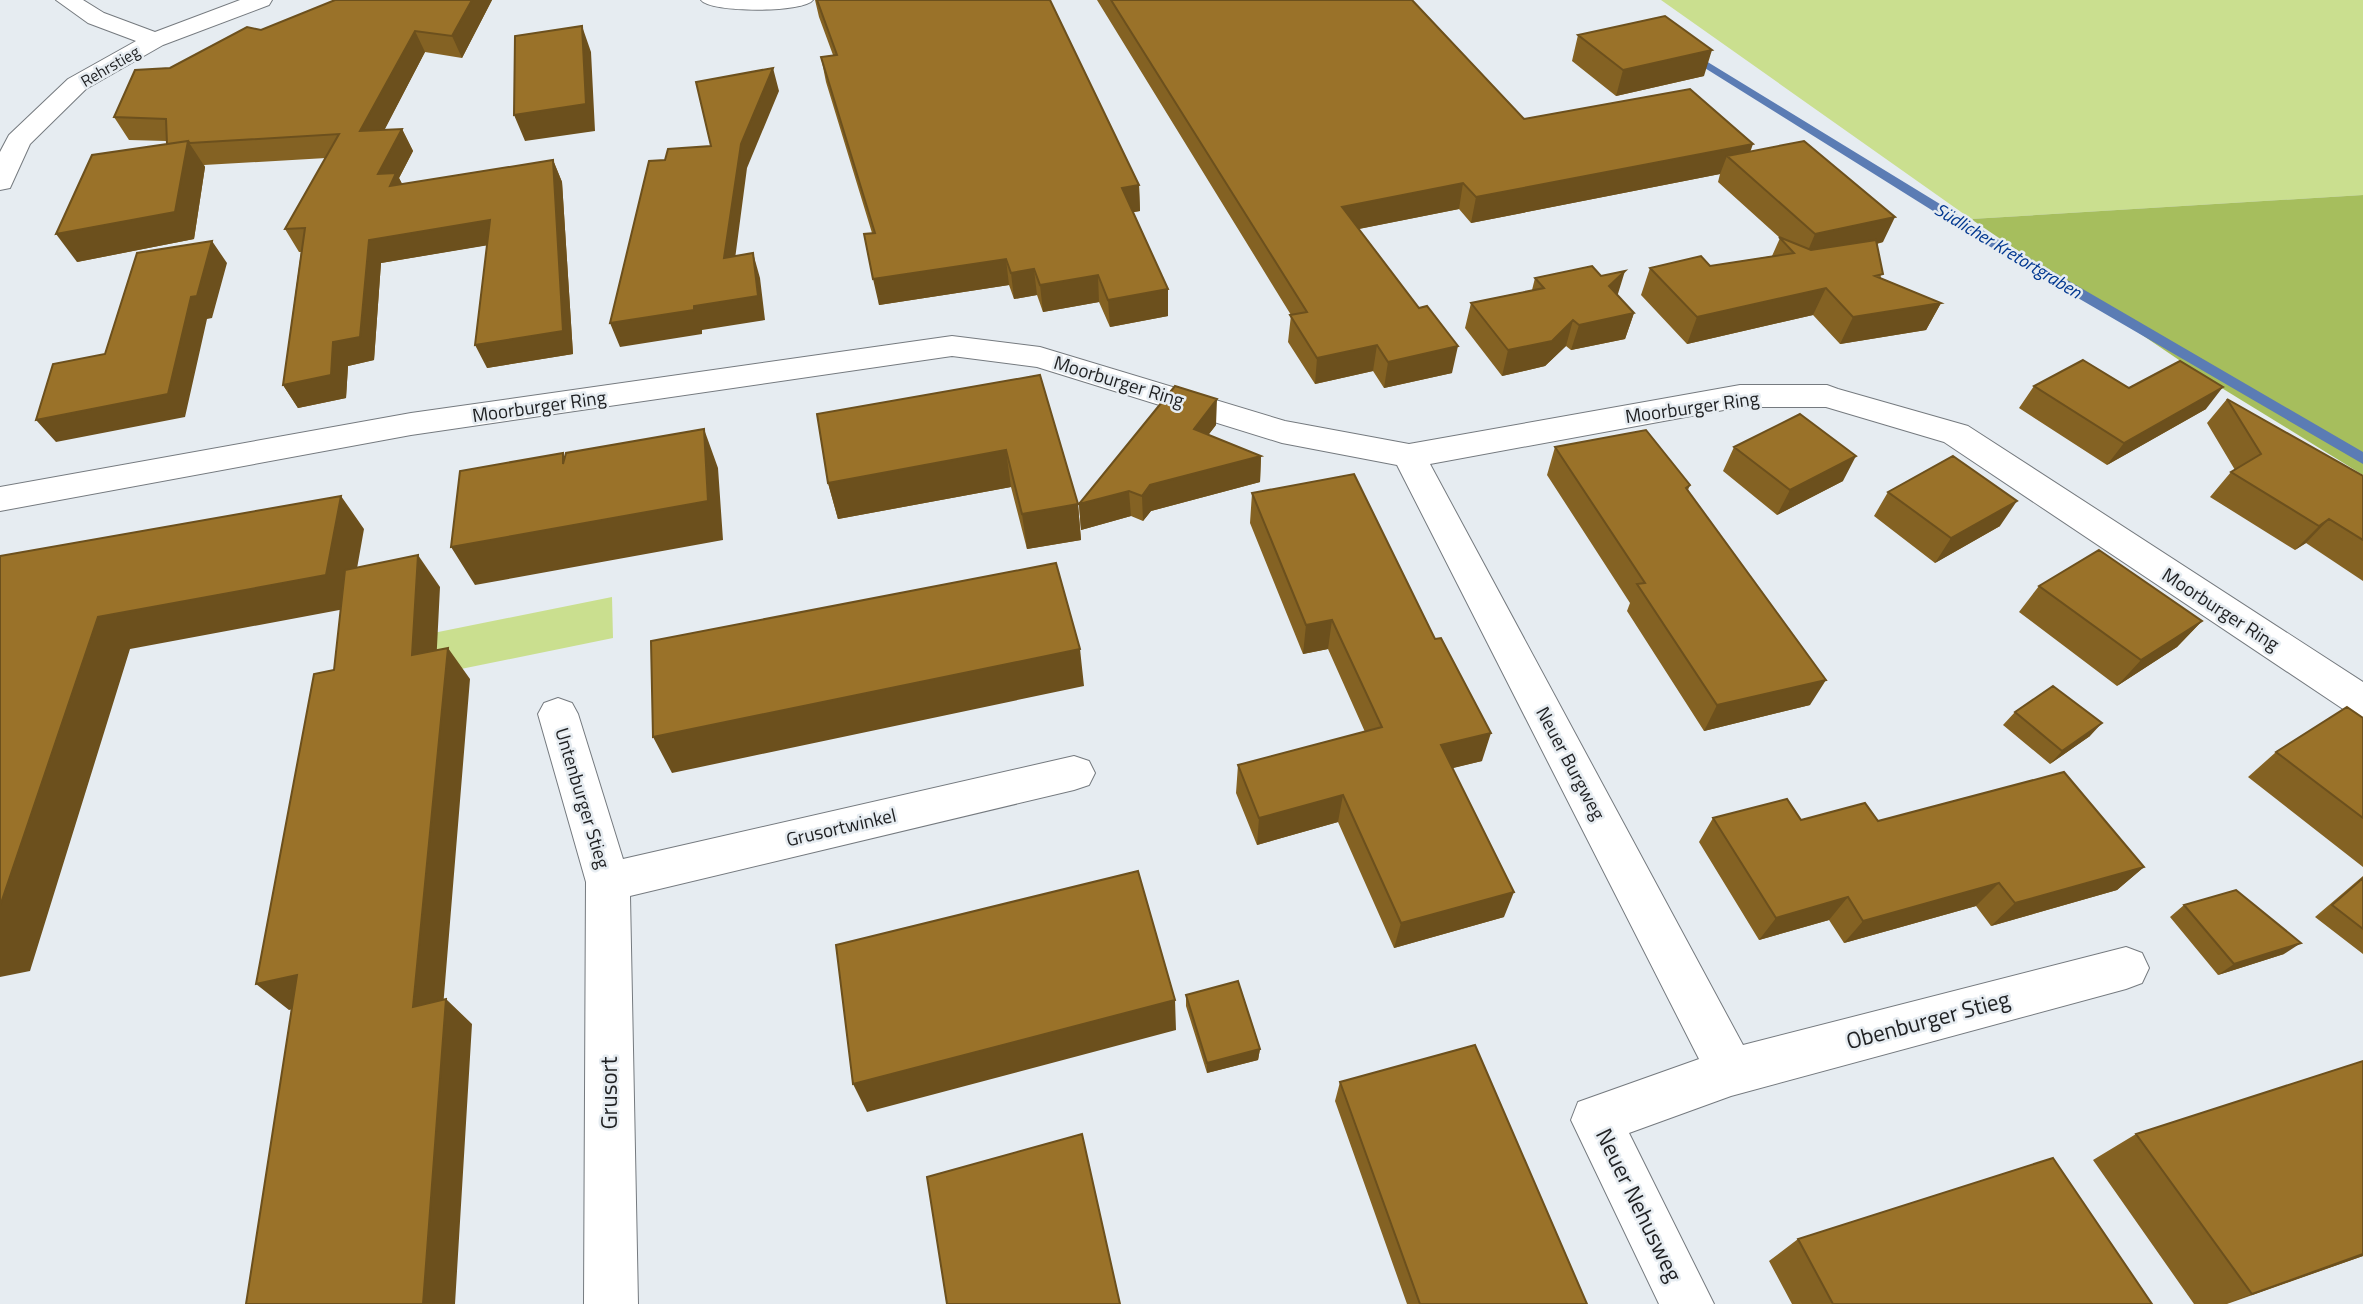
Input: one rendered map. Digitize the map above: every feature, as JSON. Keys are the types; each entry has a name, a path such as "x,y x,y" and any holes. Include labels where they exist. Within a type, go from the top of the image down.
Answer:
{"street":[{"path":"67,0 96,18 155,40"},
{"name":"Rehrstieg","path":"0,182 18,141 77,85 155,40 261,0"},
{"path":"712,0 758,3 802,0"},
{"name":"Moorburger Ring","path":"0,499 411,424 952,346 1041,357 1282,432 1409,456 1740,396 1828,396 1956,434 2363,702"},
{"name":"Neuer Burgweg","path":"1409,456 1731,1072"},
{"name":"Untenburger Stieg","path":"558,714 608,882"},
{"name":"Grusortwinkel","path":"608,882 1074,773"},
{"name":"Grusort","path":"608,882 611,1304"},
{"name":"Obenburger Stieg","path":"1731,1072 2126,968"},
{"name":"Neuer Nehusweg","path":"1687,1304 1596,1120 1731,1072"}],"green space":[{"path":"1661,0 2363,0 2363,195 1971,219"},
{"path":"2363,195 2363,475 2207,379 1971,219"},
{"path":"612,597 613,638 348,692 354,649"}],"building":[{"path":"335,0 472,0 452,36 415,31 360,131 402,129 378,174 396,173 390,186 553,160 563,331 475,345 490,220 369,240 360,337 333,342 331,375 283,385 305,228 285,229 339,134 167,144 166,119 114,117 135,70 170,68 247,27 261,30"},
{"path":"817,0 1050,0 1139,185 1122,188 1168,289 1108,300 1098,275 1040,285 1034,269 1011,273 1006,259 873,279 864,234 875,233 821,57 837,55"},
{"path":"1111,0 1412,0 1524,119 1690,89 1753,144 1476,197 1463,183 1342,207 1419,308 1427,306 1458,346 1388,362 1377,345 1317,358 1290,315 1307,312"},
{"path":"1665,16 1712,50 1623,70 1578,35"},
{"path":"582,26 586,104 514,115 515,36"},
{"path":"773,68 741,144 724,258 753,253 758,296 694,306 694,310 610,323 649,161 665,160 668,149 711,146 696,82"},
{"path":"188,141 175,212 56,234 92,155"},
{"path":"1804,141 1895,217 1815,234 1727,156"},
{"path":"1779,237 1811,250 1876,240 1883,274 1875,276 1941,303 1853,317 1826,288 1697,317 1650,268 1701,256 1710,266 1794,253"},
{"path":"212,241 197,296 191,297 168,394 36,420 53,364 105,354 137,253"},
{"path":"1592,266 1601,276 1625,271 1609,286 1634,313 1579,325 1573,320 1552,341 1508,350 1471,303 1544,288 1535,278"},
{"path":"2083,360 2129,388 2180,361 2223,387 2124,443 2034,386"},
{"path":"1040,375 1078,504 1022,514 1006,450 828,483 817,414"},
{"path":"1175,386 1217,399 1194,429 1261,456 1150,485 1142,496 1129,491 1079,504"},
{"path":"2227,399 2363,476 2363,540 2329,519 2319,526 2231,472 2261,454"},
{"path":"1800,414 1856,456 1790,490 1734,447"},
{"path":"704,429 708,501 451,547 460,471 563,453 563,464 566,453"},
{"path":"1646,430 1690,485 1686,488 1826,680 1717,705 1637,584 1645,583 1555,447"},
{"path":"1953,456 2017,501 1951,538 1888,492"},
{"path":"1354,474 1435,639 1441,638 1491,733 1441,745 1514,892 1401,923 1343,795 1259,818 1238,765 1382,727 1332,620 1306,625 1252,493"},
{"path":"341,496 326,575 98,617 0,906 0,556"},
{"path":"2099,550 2202,621 2141,660 2039,586"},
{"path":"418,555 412,655 448,648 413,1007 446,999 423,1304 246,1304 297,975 256,984 314,674 334,670 345,570"},
{"path":"1056,563 1080,649 653,737 651,641"},
{"path":"2053,686 2102,723 2062,751 2015,712"},
{"path":"2347,707 2363,718 2363,818 2276,752"},
{"path":"2064,772 2144,867 2015,903 1999,883 1863,921 1848,897 1776,918 1713,818 1787,799 1801,820 1865,803 1878,821"},
{"path":"1138,871 1175,1000 853,1084 836,945"},
{"path":"2363,878 2363,929 2332,905"},
{"path":"2236,890 2301,943 2234,964 2184,905"},
{"path":"1238,981 1260,1049 1207,1063 1186,995"},
{"path":"1475,1045 1587,1304 1420,1304 1340,1082"},
{"path":"2363,1061 2363,1254 2252,1294 2136,1134"},
{"path":"1082,1134 1120,1304 947,1304 927,1177"},
{"path":"2053,1158 2152,1304 1833,1304 1798,1239"}],"waterway":[{"name":"Südlicher Kretortgraben","path":"1688,53 2002,248 2363,459"}]}
